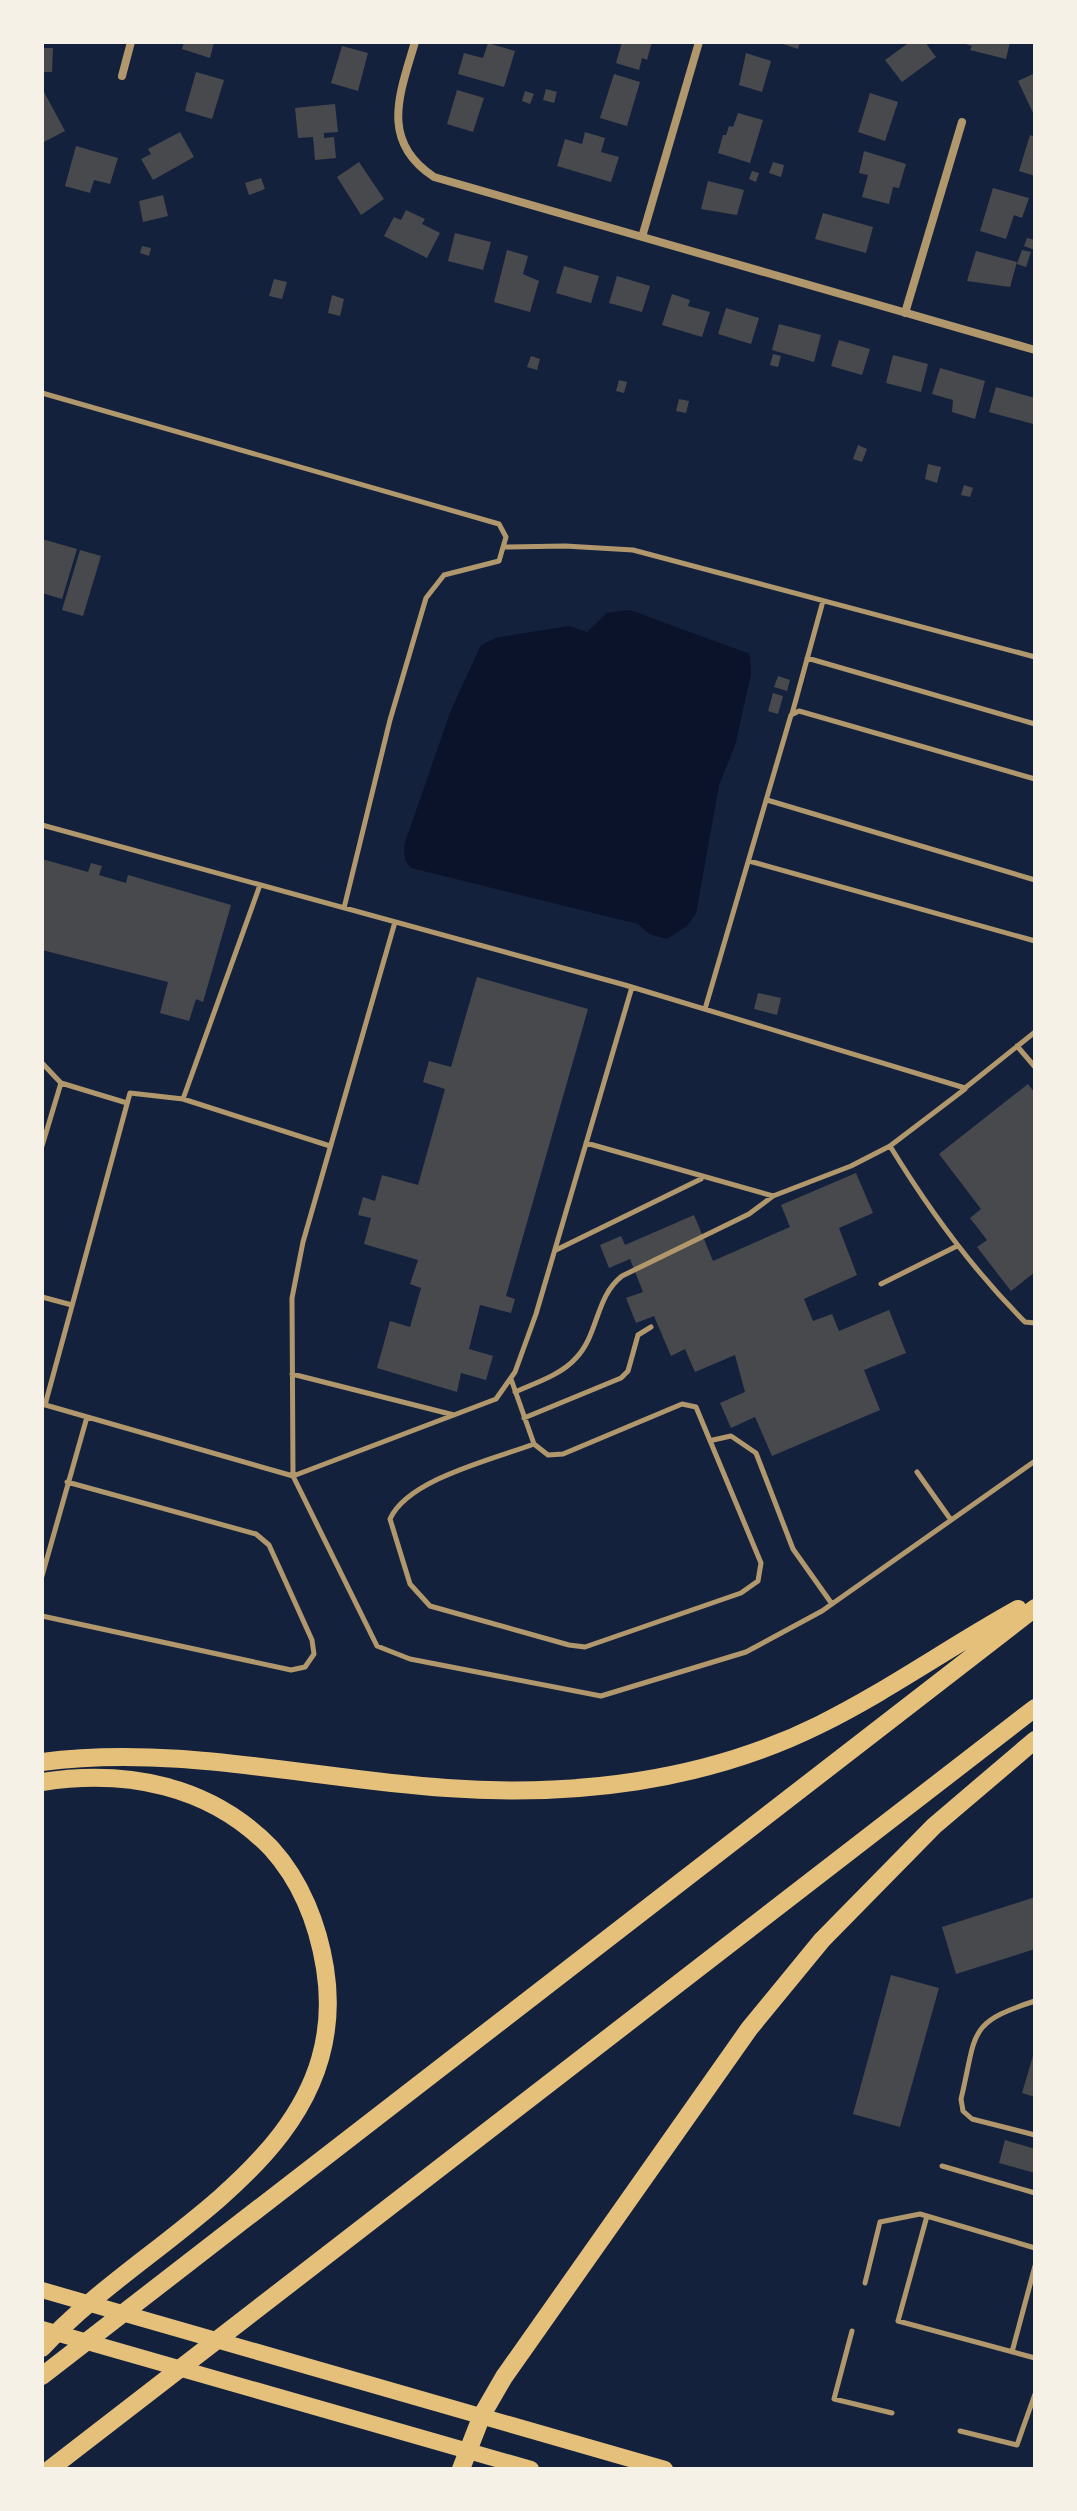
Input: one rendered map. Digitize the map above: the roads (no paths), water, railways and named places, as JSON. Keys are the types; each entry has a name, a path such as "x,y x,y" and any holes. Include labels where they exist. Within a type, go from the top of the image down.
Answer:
{"highway":[{"path":"42,1762 134,1756 446,1788 559,1791 613,1785 752,1753 819,1725 1035,1600"},
{"path":"42,2376 1035,1608"},
{"path":"50,2469 1035,1708"},
{"path":"461,2469 482,2415 504,2377 731,2054 822,1940 934,1826 1035,1740"},
{"path":"42,1782 93,1777 148,1781 200,1798 246,1825 278,1856 301,1893 320,1941 327,1998 324,2038 314,2076 297,2113 270,2148 183,2229 42,2348"}],"main road":[{"path":"42,2290 665,2469"},
{"path":"42,2329 531,2469"}],"street":[{"path":"122,76 131,42"},
{"path":"415,42 397,114 402,140 413,160 434,177 1035,350"},
{"path":"642,237 699,42"},
{"path":"905,313 962,122"}],"lane":[{"path":"42,393 499,524 506,537 499,561 444,575 426,598 386,735 344,908"},
{"path":"505,547 565,546 633,550 1035,657"},
{"path":"705,1009 823,601"},
{"path":"807,658 1035,724"},
{"path":"791,715 799,711 1035,779"},
{"path":"767,800 1035,880"},
{"path":"42,825 632,987 965,1088"},
{"path":"749,861 1035,941"},
{"path":"183,1099 260,885"},
{"path":"395,922 303,1242 292,1298 293,1476 377,1646 410,1659 601,1696 746,1652 832,1604 1035,1461"},
{"path":"330,1146 183,1099 130,1093 43,1405 293,1476 496,1399 510,1378 536,1314 632,987"},
{"path":"515,1392 558,1371 578,1357 609,1286 622,1276 749,1214 773,1196 851,1166 890,1146 1035,1032"},
{"path":"1017,1046 1035,1067"},
{"path":"42,1063 61,1083 127,1103"},
{"path":"42,1146 61,1083"},
{"path":"586,1143 702,1179 773,1196"},
{"path":"890,1146 929,1212 998,1296 1025,1322 1035,1323"},
{"path":"555,1250 702,1179"},
{"path":"881,1284 957,1246"},
{"path":"42,1297 72,1305"},
{"path":"524,1418 621,1378 628,1371 638,1335 651,1327"},
{"path":"292,1374 455,1415"},
{"path":"510,1378 534,1444 548,1455 563,1454 682,1404 696,1407 713,1440 761,1563 758,1581 741,1593 585,1647 430,1606 410,1584 390,1519 396,1505 414,1490 534,1444"},
{"path":"42,1576 87,1417"},
{"path":"713,1440 731,1436 756,1453 793,1549 832,1604"},
{"path":"917,1472 951,1520"},
{"path":"42,1616 291,1670 305,1667 314,1654 312,1640 269,1545 256,1534 67,1482"},
{"path":"1035,2001 995,2014 983,2023 961,2099 963,2111 972,2119 1035,2135"},
{"path":"942,2166 1035,2193"},
{"path":"865,2283 880,2222 904,2216 927,2216 1035,2248"},
{"path":"927,2216 898,2321 1035,2358"},
{"path":"1012,2352 1035,2266"},
{"path":"852,2331 834,2399 892,2413"},
{"path":"960,2431 1017,2445 1035,2394"}],"water":[{"path":"630,610 750,654 751,674 735,746 719,785 696,914 686,927 667,939 649,934 638,924 411,868 405,860 404,845 451,710 481,645 498,637 569,626 587,632 607,613"}]}
